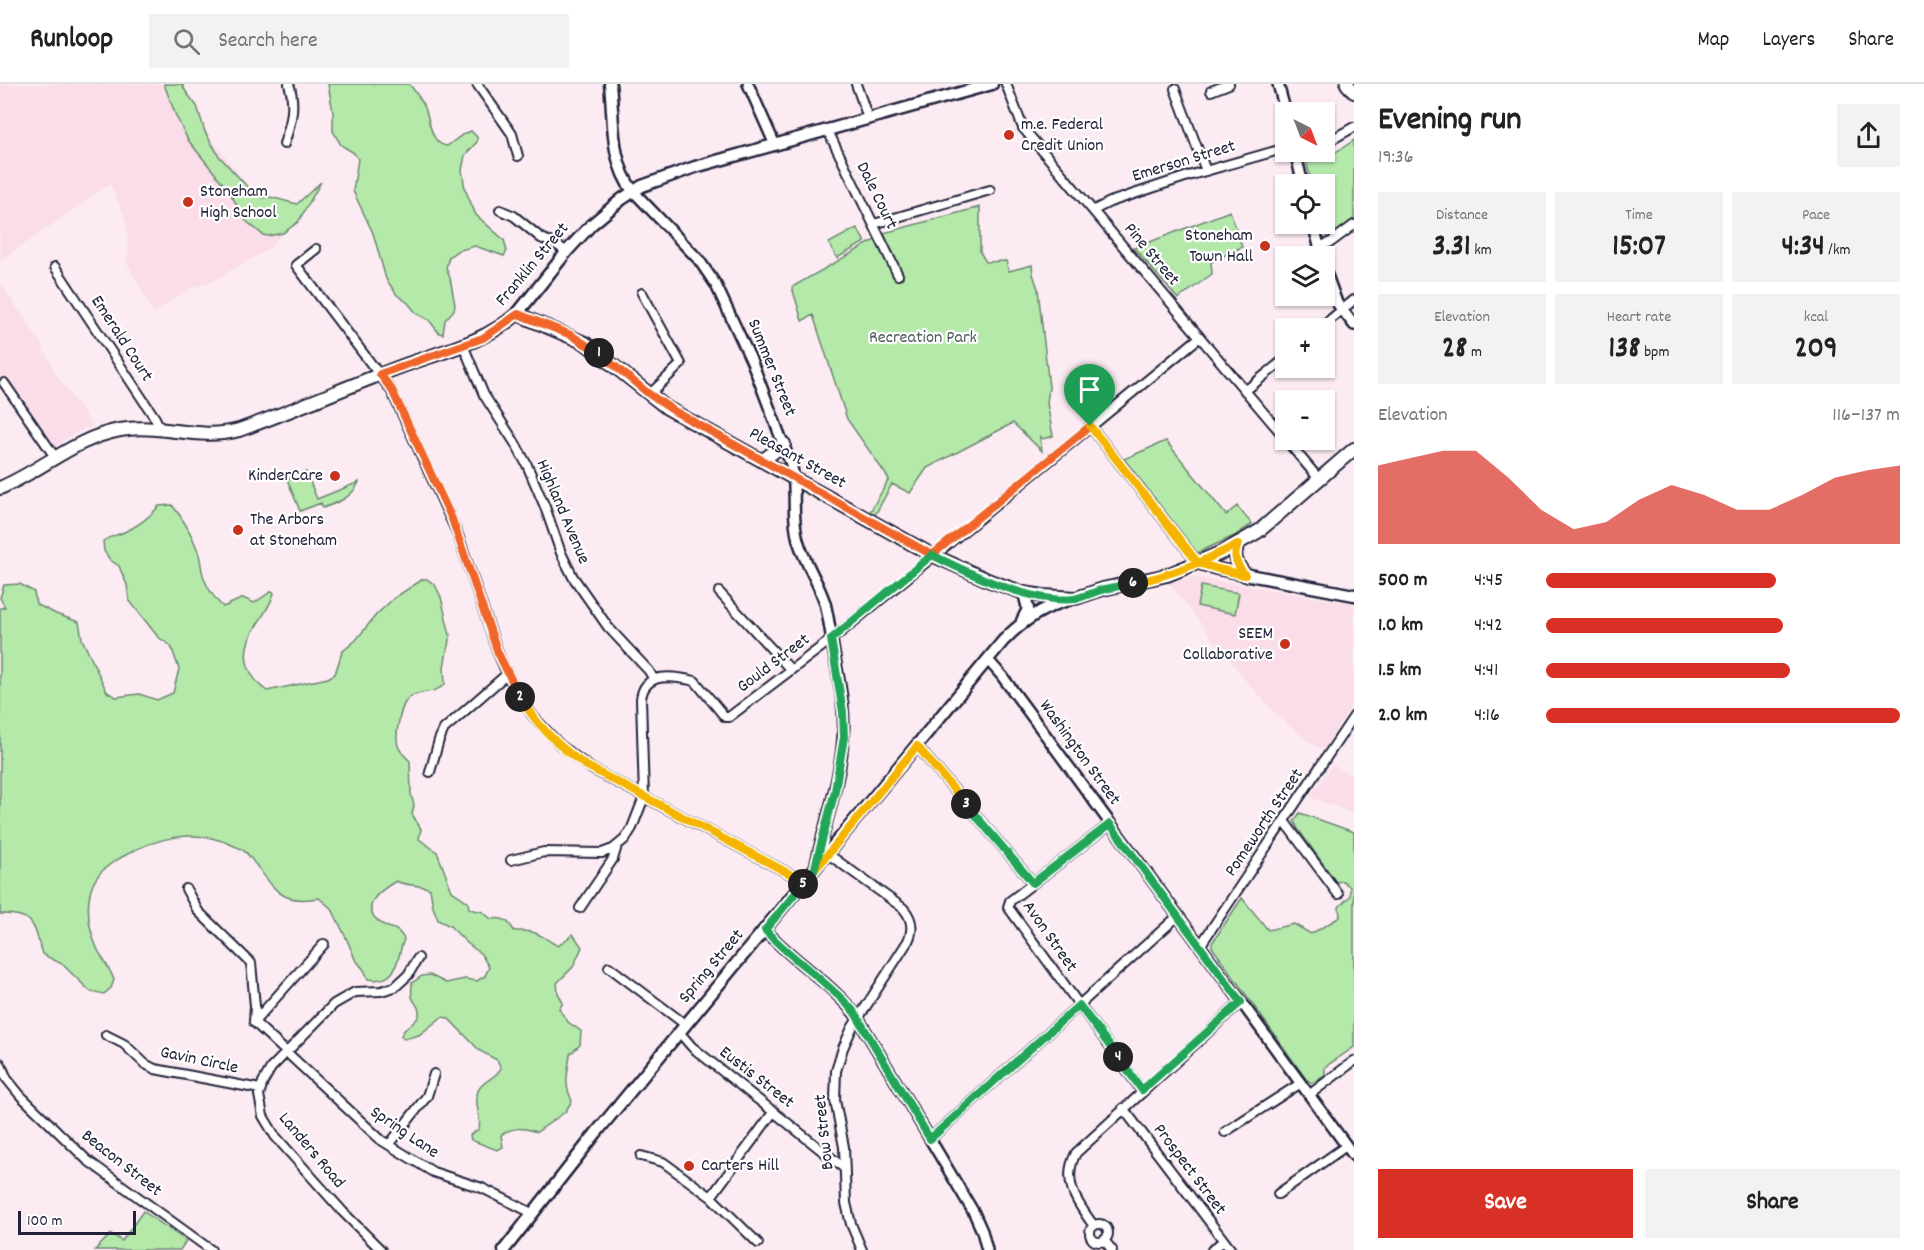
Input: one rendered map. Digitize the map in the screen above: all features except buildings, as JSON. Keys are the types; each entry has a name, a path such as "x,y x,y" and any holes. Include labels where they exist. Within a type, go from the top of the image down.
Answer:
{"main road":[{"name":"Summer Street","path":"610,84 618,155 625,179 633,191"},
{"name":"Franklin Street","path":"0,488 89,439 134,428 212,435 234,432 380,374 491,334 518,314 567,252 596,221 633,191 669,176 827,129 992,84"},
{"path":"1347,84 1354,92"},
{"name":"Pleasant Street","path":"518,314 571,335 589,345 649,394 674,411 932,555 976,576 1024,593 1057,598 1076,598"},
{"path":"762,460 784,444"},
{"name":"Pleasant Street","path":"1041,611 1103,590 1152,579 1198,563 1238,544 1269,522 1354,449"},
{"path":"1238,544 1235,558 1238,567 1245,575"},
{"path":"1198,563 1245,575 1354,595"},
{"name":"Spring Street","path":"504,1250 683,1029 1018,625 1028,609 1024,593"},
{"name":"Spring Street","path":"1018,625 1041,611"}],"street":[{"path":"284,144 293,112 289,84"},
{"path":"477,84 509,128 518,156"},
{"path":"748,84 774,145"},
{"path":"855,84 868,118"},
{"name":"Pine Street","path":"1006,84 1023,128 1275,426"},
{"path":"1211,91 1229,84"},
{"path":"1278,84 1283,102"},
{"path":"1175,89 1206,171"},
{"path":"1335,139 1354,127"},
{"name":"Dale Court","path":"827,129 898,275"},
{"name":"Emerson Street","path":"1094,210 1110,202 1275,151"},
{"path":"874,224 990,190"},
{"name":"Summer Street","path":"633,191 699,260 716,285 744,342 784,444 794,479 796,532 801,551 823,597 843,712 844,737 835,791 814,871"},
{"path":"500,210 514,216 538,236 567,252"},
{"path":"1327,246 1354,225"},
{"path":"316,249 296,265 392,390 452,519 507,674 532,715 560,745 585,765 805,882"},
{"name":"Emerald Court","path":"55,267 160,429"},
{"path":"642,293 681,364 649,394"},
{"path":"1335,298 1354,326"},
{"path":"1332,318 1354,300"},
{"name":"Gould Street","path":"653,678 695,681 727,718 831,639 1200,336"},
{"name":"Highland Avenue","path":"463,345 480,389 527,465 561,553 573,577 598,615 649,670 653,678"},
{"path":"1245,391 1275,366"},
{"path":"3,383 55,457"},
{"path":"1090,426 1198,563"},
{"name":"Pine Street","path":"1295,450 1319,479"},
{"path":"719,592 790,669"},
{"name":"Washington Street","path":"988,660 1354,1156"},
{"path":"430,772 442,732 507,674"},
{"path":"511,860 544,852 597,854 617,846 629,833 644,798 641,699 644,687 653,678"},
{"name":"Pomeworth Street","path":"1200,946 1354,716"},
{"path":"917,746 1033,883"},
{"path":"1284,821 1338,894"},
{"name":"Avon Street","path":"1110,824 1010,902 1008,909 1142,1090"},
{"path":"580,908 613,859 617,846"},
{"name":"Bow Street","path":"828,854 901,906 908,913 911,922 909,938 858,1018 843,1048 834,1085 836,1113 844,1147 847,1211 862,1250"},
{"path":"186,890 198,911 250,962 254,984 254,1022"},
{"path":"930,1139 1178,916"},
{"path":"765,930 786,952 840,997 858,1018 974,1213 987,1250"},
{"path":"254,1022 324,944"},
{"path":"260,1089 272,1068 338,1000 355,992 381,992 395,987 408,975 418,958"},
{"name":"Eustis Street","path":"609,967 683,1029 692,1047 844,1168"},
{"path":"1094,1226 1081,1209 1072,1191 1070,1169 1074,1155 1142,1090 1241,1002"},
{"name":"Spring Lane","path":"254,1022 371,1132 388,1145 433,1172 482,1188 532,1213"},
{"name":"Gavin Circle","path":"106,1035 124,1044 145,1064 155,1069 260,1089"},
{"path":"1309,1095 1354,1061"},
{"name":"Beacon Street","path":"0,1063 7,1079 20,1095 87,1160 211,1250"},
{"path":"388,1145 427,1096 434,1074"},
{"path":"1225,1132 1301,1083"},
{"name":"Landers Road","path":"260,1089 263,1116 275,1136 381,1250"},
{"name":"Prospect Street","path":"1123,1108 1231,1250"},
{"path":"711,1197 774,1111"},
{"path":"1278,1194 1346,1146"},
{"path":"642,1156 663,1162 711,1197 758,1243"},
{"path":"1100,1224 1106,1228 1108,1234 1104,1240 1098,1242 1092,1239 1090,1232 1094,1226 1100,1224"},
{"path":"1104,1240 1112,1250"},
{"path":"1212,1250 1223,1240"}],"shaded area":[{"name":"Stoneham High School","path":"0,84 171,84 282,233 271,247 215,280 189,289 154,313 127,263 126,220 110,184 0,261"},
{"path":"0,283 41,343 56,374 93,426 78,431 53,448 0,374"},
{"name":"SEEM Collaborative","path":"1196,577 1354,604 1354,702 1323,750 1305,739 1275,713 1248,683 1168,582"},
{"path":"1332,765 1354,777 1354,814 1310,797"}],"green space":[{"path":"164,84 182,84 197,106 205,132 219,156 254,194 262,198 270,197 297,204 321,182 298,222 283,233 268,236 263,235 245,220 229,191 188,140"},
{"path":"328,84 409,84 418,95 427,113 431,131 437,141 447,146 471,131 477,137 477,142 465,155 462,170 465,189 476,215 504,240 507,251 504,256 475,246 457,251 449,257 446,268 455,305 454,310 445,320 443,334 439,333 429,320 417,314 397,295 386,279 373,233 353,191 358,159 354,153 341,145 333,131 333,112"},
{"path":"1354,140 1354,221 1329,239 1325,234 1335,234 1335,174 1309,174 1306,162 1335,162 1335,152"},
{"name":"Recreation Park","path":"980,207 980,252 986,262 1006,261 1009,271 1032,265 1038,289 1049,387 1047,403 1053,436 1043,439 1040,436 1042,451 1013,423 927,468 910,493 892,484 875,515 870,512 889,479 847,419 813,315 802,321 792,287 875,240 873,236"},
{"path":"1230,211 1242,247 1211,262 1212,274 1178,299 1134,248"},
{"path":"857,228 865,242 837,258 829,243"},
{"path":"1166,441 1226,515 1237,506 1252,524 1234,536 1197,553 1124,459"},
{"path":"306,472 317,499 359,482 349,496 339,502 323,508 321,503 300,511 287,479"},
{"path":"172,505 193,539 209,588 223,607 243,598 254,603 272,591 274,593 250,637 246,655 253,677 267,691 328,678 335,674 342,652 394,598 423,579 435,585 441,597 450,635 444,667 445,684 441,688 415,695 406,700 401,712 397,735 399,748 410,761 411,794 414,805 412,814 421,829 419,839 437,852 452,891 468,902 469,909 483,912 491,919 505,920 514,931 534,932 558,946 573,934 582,947 573,967 557,983 558,993 563,1003 559,1009 568,1022 581,1031 580,1045 570,1054 567,1073 572,1101 565,1112 537,1132 519,1129 505,1132 501,1135 503,1147 497,1150 471,1140 470,1135 479,1129 476,1100 478,1091 483,1084 499,1072 501,1068 497,1060 480,1051 448,1018 442,1017 419,1035 404,1039 401,1036 419,1015 412,997 412,983 422,976 430,975 446,983 465,979 477,981 485,976 489,967 481,954 450,926 438,920 430,889 427,887 396,881 373,900 371,912 375,918 382,924 397,930 404,939 395,969 386,978 378,980 368,979 355,959 332,909 319,898 296,899 281,894 243,850 204,837 176,837 148,844 114,862 99,875 93,884 88,905 90,927 97,948 114,980 111,988 104,994 90,991 62,964 42,954 34,928 27,919 12,914 0,914 0,608 5,607 0,598 4,585 20,584 34,592 36,604 79,622 82,639 107,692 116,697 139,694 157,700 173,693 179,669 171,646 158,637 129,600 127,585 119,566 110,560 104,551 103,541 138,525 159,506"},
{"path":"1201,586 1239,593 1235,614 1197,606"},
{"path":"1300,813 1354,832 1354,1047 1325,1067 1325,1076 1312,1083 1306,1079 1212,947 1212,943 1242,898 1268,930 1294,924 1311,934 1340,917 1339,907 1350,896 1350,887 1343,881 1336,882 1298,829 1294,821"},
{"path":"143,1211 186,1241 180,1250 95,1250 111,1234 122,1241"}],"place":[{"name":"m.e. Federal Credit Union","path":"1009,135"},
{"name":"Stoneham High School","path":"188,202"},
{"name":"Stoneham Town Hall","path":"1265,246"},
{"name":"KinderCare","path":"335,476"},
{"name":"The Arbors at Stoneham","path":"238,530"},
{"name":"SEEM Collaborative","path":"1285,644"},
{"name":"Carters Hill","path":"689,1166"}],"route":[{"path":"1090,426 932,555 660,403 581,340 518,314 483,338 380,374 392,390 452,519 507,674 532,715 560,745 579,760 644,798 796,876 805,882 917,746 1033,883 1110,824 1241,1002 1142,1090 1079,1005 930,1139 855,1013 840,997 786,952 765,930 814,871 835,791 844,737 843,712 831,639 932,555 976,576 1024,593 1064,599 1167,575 1198,563 1238,544 1235,558 1238,567 1245,575 1198,563 1090,426"}]}
